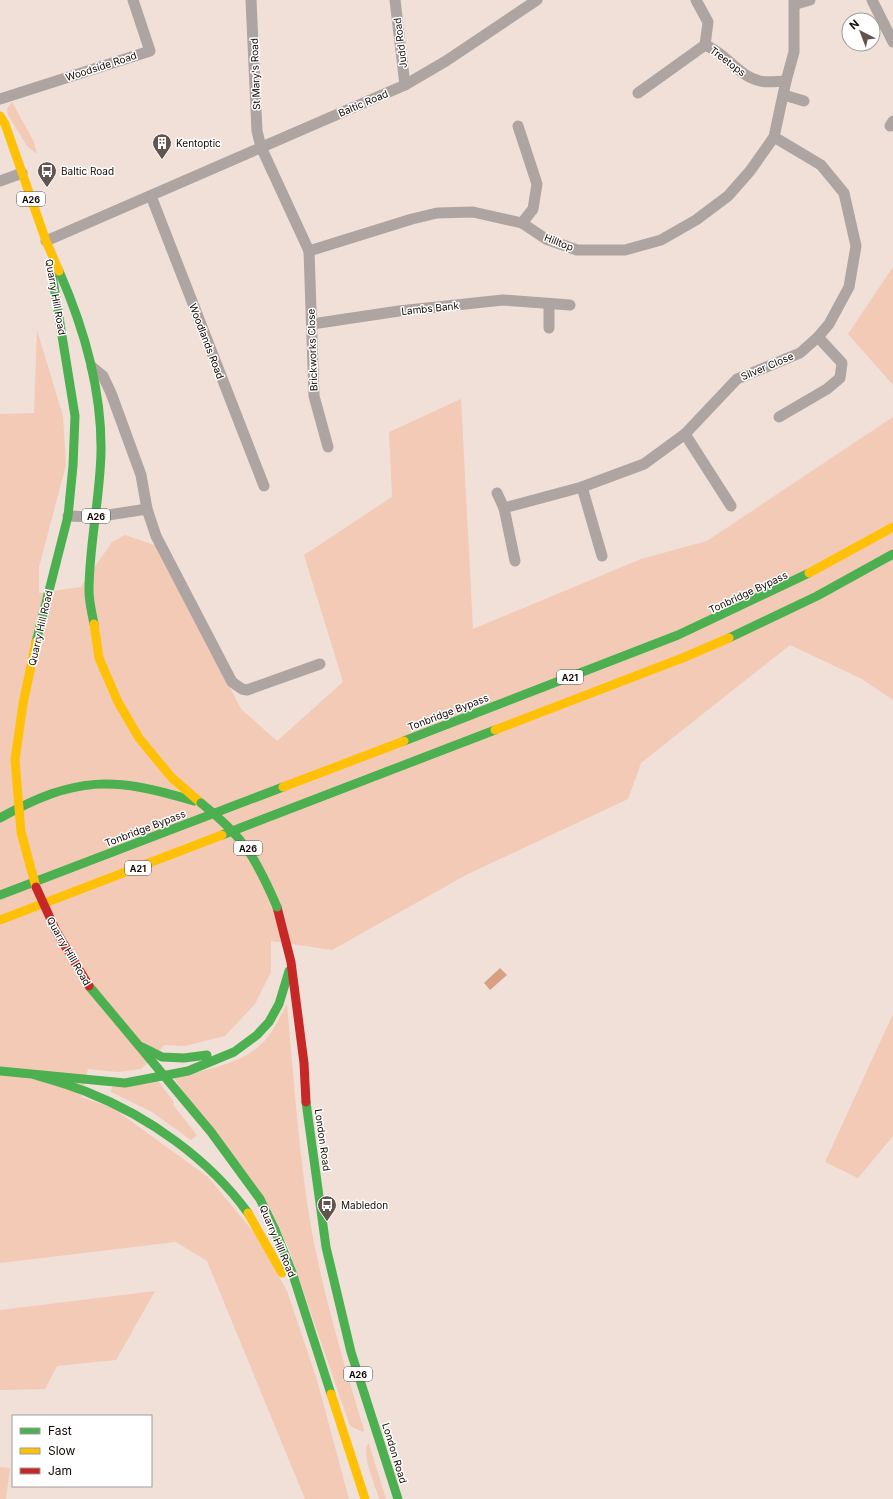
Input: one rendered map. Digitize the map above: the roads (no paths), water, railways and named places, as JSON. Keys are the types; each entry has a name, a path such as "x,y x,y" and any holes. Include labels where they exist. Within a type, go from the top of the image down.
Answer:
{"highway":[{"name":"Quarry Hill Road","path":"0,116 5,124 46,241 76,310 92,366 100,414 101,453 89,592 100,658 118,702 138,738 172,778 201,803"},
{"name":"Quarry Hill Road","path":"46,241 68,365 75,416 73,469 68,516 36,642 23,704 15,760 20,832 30,869 41,900 56,931 89,986 141,1046 163,1076 239,1168 260,1199 275,1230 293,1275 342,1422 365,1499"},
{"name":"Tonbridge Bypass","path":"0,895 678,635 743,607 811,574 893,527"},
{"name":"A21","path":"0,920 751,630 812,599 893,554"},
{"path":"0,818 39,796 72,786 92,783 130,784 160,790 201,803"},
{"name":"London Road","path":"201,803 232,828 246,846 257,863 277,907 291,962 304,1062 305,1091 326,1247 351,1352 398,1499"},
{"name":"A26","path":"141,1046 162,1057 184,1058 234,1052 257,1035 269,1022 279,1004 291,962"},
{"path":"0,1071 125,1083 188,1071 234,1052"},
{"path":"36,1075 94,1094 122,1108 170,1138 194,1156 243,1207 304,1311"}],"street":[{"name":"Woodside Road","path":"0,99 150,50 132,0"},
{"name":"St Mary's Road","path":"251,0 257,131 261,147"},
{"name":"Judd Road","path":"395,0 405,85"},
{"name":"Baltic Road","path":"46,241 405,85 446,61 537,0"},
{"path":"696,0 708,22 705,45"},
{"path":"795,2 810,0"},
{"path":"872,0 893,42"},
{"name":"Hilltop","path":"309,251 412,219 437,213 473,212 522,223 546,239 577,250 625,250 662,240 696,220 728,196 750,171 774,137 794,52 795,2"},
{"name":"Treetops","path":"638,93 705,45 713,48 745,75 761,81 786,81"},
{"path":"784,95 804,101"},
{"path":"518,126 537,184 533,209 522,223"},
{"name":"Silver Close","path":"504,508 582,487 644,464 685,434 737,379 800,352 818,337 829,324 849,287 856,246 844,193 820,165 774,137"},
{"path":"261,147 309,251"},
{"path":"0,181 22,173"},
{"name":"Woodlands Road","path":"151,196 264,486"},
{"name":"Brickworks Close","path":"309,251 309,295 312,324 314,396 328,447"},
{"name":"Lambs Bank","path":"312,324 399,311 503,300 570,305"},
{"path":"548,328 549,304"},
{"path":"779,417 827,389 840,378 842,363 818,337"},
{"name":"Quarry Hill Road","path":"92,366 103,376 111,393 140,475 147,508 156,536 232,682 242,689 247,690 320,664"},
{"path":"685,434 731,506"},
{"path":"582,487 602,556"},
{"path":"497,493 504,508 515,561"},
{"path":"68,516 96,518 147,508"}],"place":[{"name":"Kentoptic","path":"162,160"},
{"name":"Baltic Road","path":"47,188"},
{"name":"Mabledon","path":"327,1222"}]}
